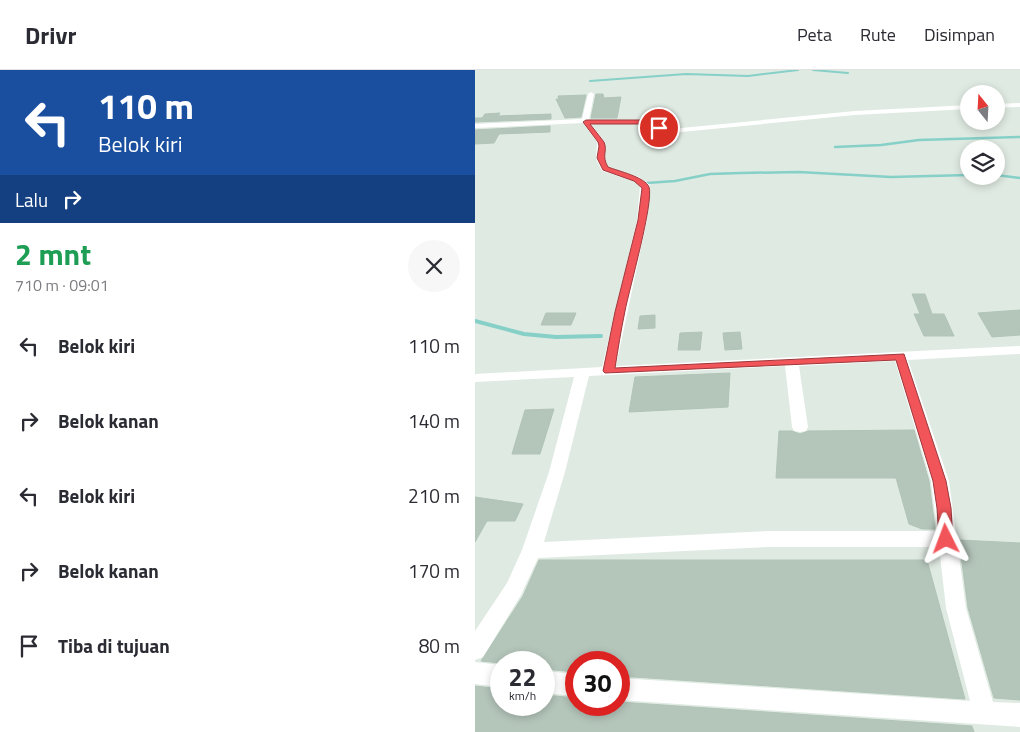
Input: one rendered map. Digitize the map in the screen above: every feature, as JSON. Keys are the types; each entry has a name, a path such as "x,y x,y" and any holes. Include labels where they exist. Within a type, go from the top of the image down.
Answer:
{"street":[{"path":"585,122 591,94"},
{"path":"1005,106 1020,105"},
{"path":"475,126 649,122 671,131 855,113 960,107"},
{"path":"585,122 601,142 600,158 605,169 643,183 646,188 642,220 620,312 609,371"},
{"path":"475,378 1020,350"},
{"path":"900,356 940,481 956,608 985,714"},
{"path":"791,362 800,427"},
{"path":"475,650 514,589 532,550 557,472 583,372"},
{"path":"532,550 769,539 946,539"},
{"path":"475,673 490,675"},
{"path":"630,690 1020,715"}],"building":[{"path":"596,94 603,94 604,98 621,97 617,118 591,118"},
{"path":"586,95 581,117 565,118 556,99 559,99 558,96"},
{"path":"500,113 498,116 551,114 551,119 475,122 475,118 482,118 485,114"},
{"path":"550,126 550,132 499,134 494,143 475,144 475,130"},
{"path":"912,294 925,294 932,314 944,314 954,336 924,336 914,314 920,314"},
{"path":"1020,310 1020,335 992,337 978,313"},
{"path":"546,313 576,313 571,325 541,325"},
{"path":"655,315 655,328 638,329 640,316"},
{"path":"702,332 700,350 678,350 680,333"},
{"path":"740,332 742,349 725,350 723,333"},
{"path":"730,373 728,407 629,412 635,377"},
{"path":"554,409 540,454 512,454 525,410"},
{"path":"914,430 929,481 935,529 922,529 909,524 896,478 776,478 779,431 792,431 800,434 808,431"},
{"path":"475,497 523,504 515,521 487,521 475,542"},
{"path":"959,540 1020,543 1020,700 994,698 968,608"},
{"path":"539,560 927,560 965,699 630,677 630,651 565,651 565,671 555,670 555,651 490,651 490,662 481,661 523,596"},
{"path":"475,686 490,688 490,716 555,716 555,696 565,697 565,716 630,716 630,703 972,726 974,732 475,732"}],"waterway":[{"path":"590,81 686,74 748,76 798,70"},
{"path":"813,70 848,73"},
{"path":"835,147 881,145 919,140 1020,137"},
{"path":"647,183 675,181 710,174 741,173 799,172 891,177 960,175"},
{"path":"1005,176 1020,178"},
{"path":"475,321 524,334 556,337 601,336"}],"route":[{"path":"659,128 656,124 649,122 586,122 601,142 600,158 605,169 643,183 646,188 642,220 620,312 609,371 900,356 940,481 946,539"}]}
